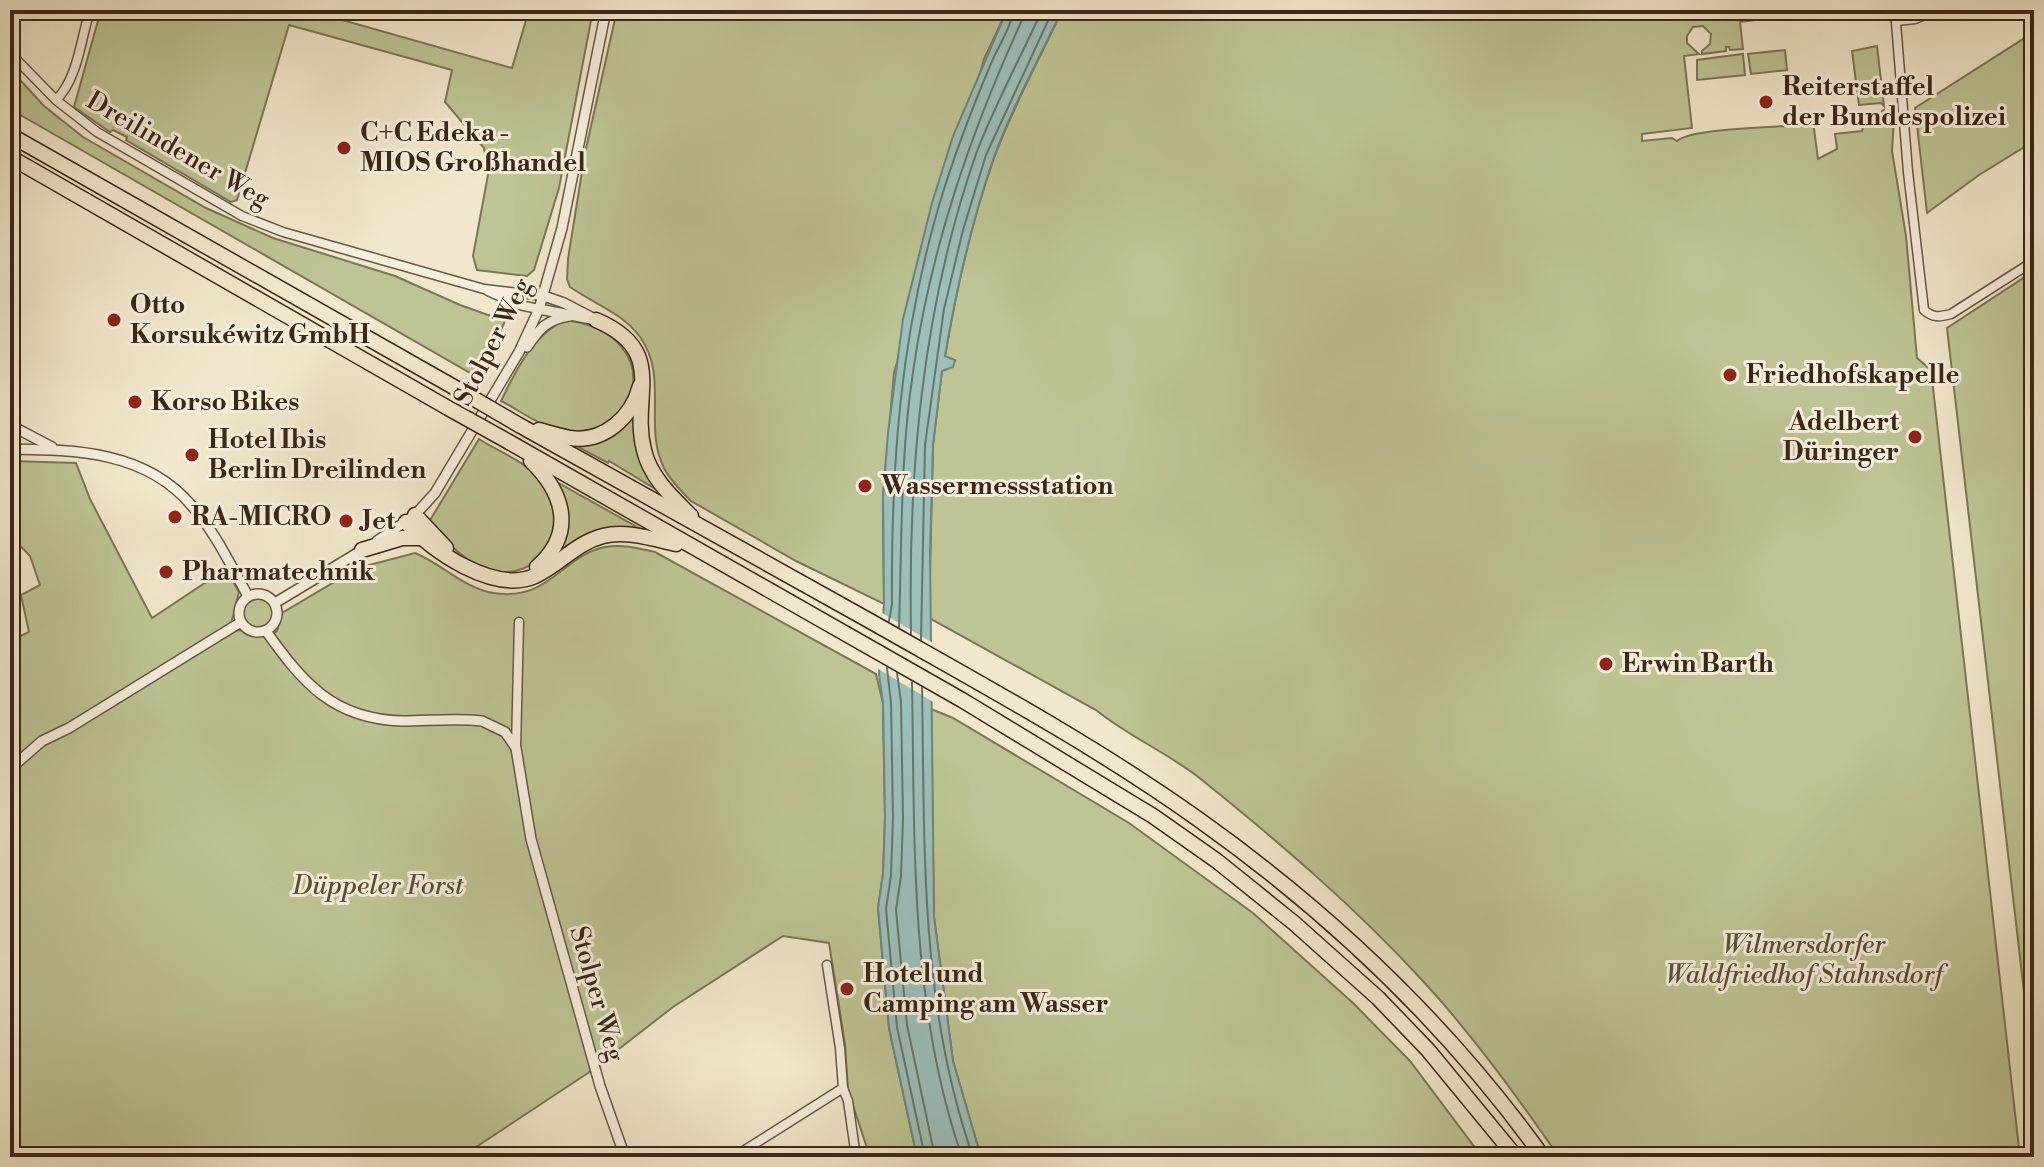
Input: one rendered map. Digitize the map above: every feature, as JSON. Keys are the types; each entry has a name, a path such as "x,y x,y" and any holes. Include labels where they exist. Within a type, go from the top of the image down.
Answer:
{"highway":[{"path":"10,135 974,680 1151,788 1231,844 1311,906 1412,1001 1543,1157"},
{"path":"10,157 962,700 1153,816 1264,898 1334,957 1418,1039 1516,1157"},
{"path":"596,320 623,336 638,359 643,374 641,425 644,451 660,483 702,528"},
{"path":"519,425 571,438 603,433 626,416 637,398 643,374"},
{"path":"514,445 543,472 552,485 560,503 562,520 560,533 546,559 517,580"},
{"path":"411,519 422,538 461,563 481,574 517,580 537,574 579,545 608,535 643,536 692,547"},
{"path":"411,519 461,563"},
{"path":"362,550 402,538 422,538"}],"street":[{"path":"56,100 65,92 70,79 90,10"},
{"name":"Stolper Weg","path":"275,603 411,519 435,493 519,352 544,296 566,210 606,10"},
{"path":"1895,10 1924,310 1930,316 1940,317 1960,310 2034,261"},
{"path":"1897,21 1915,19 1937,10"},
{"name":"Dreilindener Weg","path":"10,53 56,100 97,132 242,216 283,232 484,289 519,305 539,309"},
{"name":"Dreilindener Weg","path":"484,289 544,296"},
{"path":"544,296 596,320"},
{"path":"539,309 596,320"},
{"path":"519,352 527,347 548,321 570,316"},
{"path":"10,425 59,450"},
{"path":"10,449 59,450 135,463 174,488 202,519 248,596"},
{"path":"263,594 275,603 275,622 266,631 249,630 241,622 239,610 248,596 263,594"},
{"path":"10,769 42,741 69,728 241,622"},
{"name":"Stolper Weg","path":"519,622 516,748 531,839 611,1121 625,1157"},
{"path":"266,631 303,680 320,696 349,711 380,719 482,721 505,732 516,748"},
{"path":"827,965 843,1088 848,1101 856,1157"},
{"path":"734,1157 843,1088"}],"green space":[{"path":"101,10 307,10 512,68 529,10 593,10 559,188 534,270 527,276 477,270 473,256 490,164 484,148 445,102 452,70 289,25 237,200 231,202 126,140 127,137 113,130 110,132 74,107"},
{"path":"617,10 1007,10 984,59 894,373 883,497 884,604 796,561 687,497 666,472 658,452 653,368 640,337 617,315 570,287 567,279 568,259 585,153"},
{"name":"Wilmersdorfer Waldfriedhof Stahnsdorf","path":"1062,10 1833,10 1740,22 1743,49 1730,50 1726,47 1726,51 1702,54 1710,44 1711,34 1703,26 1693,27 1687,36 1687,43 1699,54 1684,56 1692,128 1642,134 1642,141 1672,138 1677,141 1696,134 1789,127 1813,121 1818,159 1837,149 1835,134 1875,126 1874,114 1882,114 1884,110 1886,122 1894,118 1892,151 1906,236 1917,358 1931,370 2020,1157 1559,1157 1494,1066 1441,1001 1370,927 1288,851 1176,761 1096,710 929,618 933,445 942,370 955,361 945,357 959,283 978,209 1000,142"},
{"path":"2034,32 2034,141 1979,175 1927,213 1915,108"},
{"path":"1877,46 1884,106 1881,103 1859,105 1852,51"},
{"path":"1785,50 1787,70 1751,74 1748,54"},
{"path":"1743,54 1745,75 1697,80 1697,60"},
{"path":"10,69 44,106 83,137 206,208 273,238 395,276 505,321 479,378 10,109"},
{"path":"2034,271 2034,1078 1947,328"},
{"path":"565,320 599,329 620,345 631,366 633,387 625,407 609,423 586,431 550,427 501,401 519,366 535,344"},
{"path":"634,409 662,493 609,461 571,443"},
{"path":"479,439 527,467 540,479 554,508 551,539 533,563 519,570 502,572 481,567 452,547 429,522"},
{"name":"Düppeler Forst","path":"10,461 76,463 90,499 152,618 226,569 239,592 231,624 235,631 268,638 277,631 282,613 358,568 415,553 472,586 493,593 512,594 542,585 590,552 624,546 655,552 876,674 883,703 885,818 878,908 889,1028 917,1157 870,1157 848,1090 845,1044 829,943 783,936 673,1007 588,1073 461,1157 10,1157 10,641 29,632 21,595 40,585 30,556 10,535"},
{"path":"548,477 646,532 626,530 548,562 560,539"},
{"path":"258,597 269,601 273,612 269,623 258,627 247,623 243,612 247,601"},
{"path":"931,709 953,718 1129,823 1253,913 1353,1003 1410,1061 1482,1157 981,1157 953,1061 934,917"}],"water":[{"path":"1007,10 1062,10 1000,141 965,257 945,356 955,360 953,367 942,371 933,445 930,553 934,917 953,1061 981,1157 917,1157 889,1028 878,908 885,818 883,703 879,674 884,604 883,497 888,433 903,319 932,203 953,136"}],"pier":[{"path":"877,610 933,643 935,703 875,667"}],"place":[{"name":"Reiterstaffel der Bundespolizei","path":"1766,102"},
{"name":"C+C Edeka - MIOS Großhandel","path":"344,148"},
{"name":"Otto Korsukéwitz GmbH","path":"114,320"},
{"name":"Friedhofskapelle","path":"1730,375"},
{"name":"Korso Bikes","path":"135,402"},
{"name":"Adelbert Düringer","path":"1915,437"},
{"name":"Hotel Ibis Berlin Dreilinden","path":"192,455"},
{"name":"Wassermessstation","path":"865,486"},
{"name":"RA-MICRO","path":"175,517"},
{"name":"Jet","path":"346,521"},
{"name":"Pharmatechnik","path":"166,572"},
{"name":"Erwin Barth","path":"1606,664"},
{"name":"Hotel und Camping am Wasser","path":"847,989"}]}
